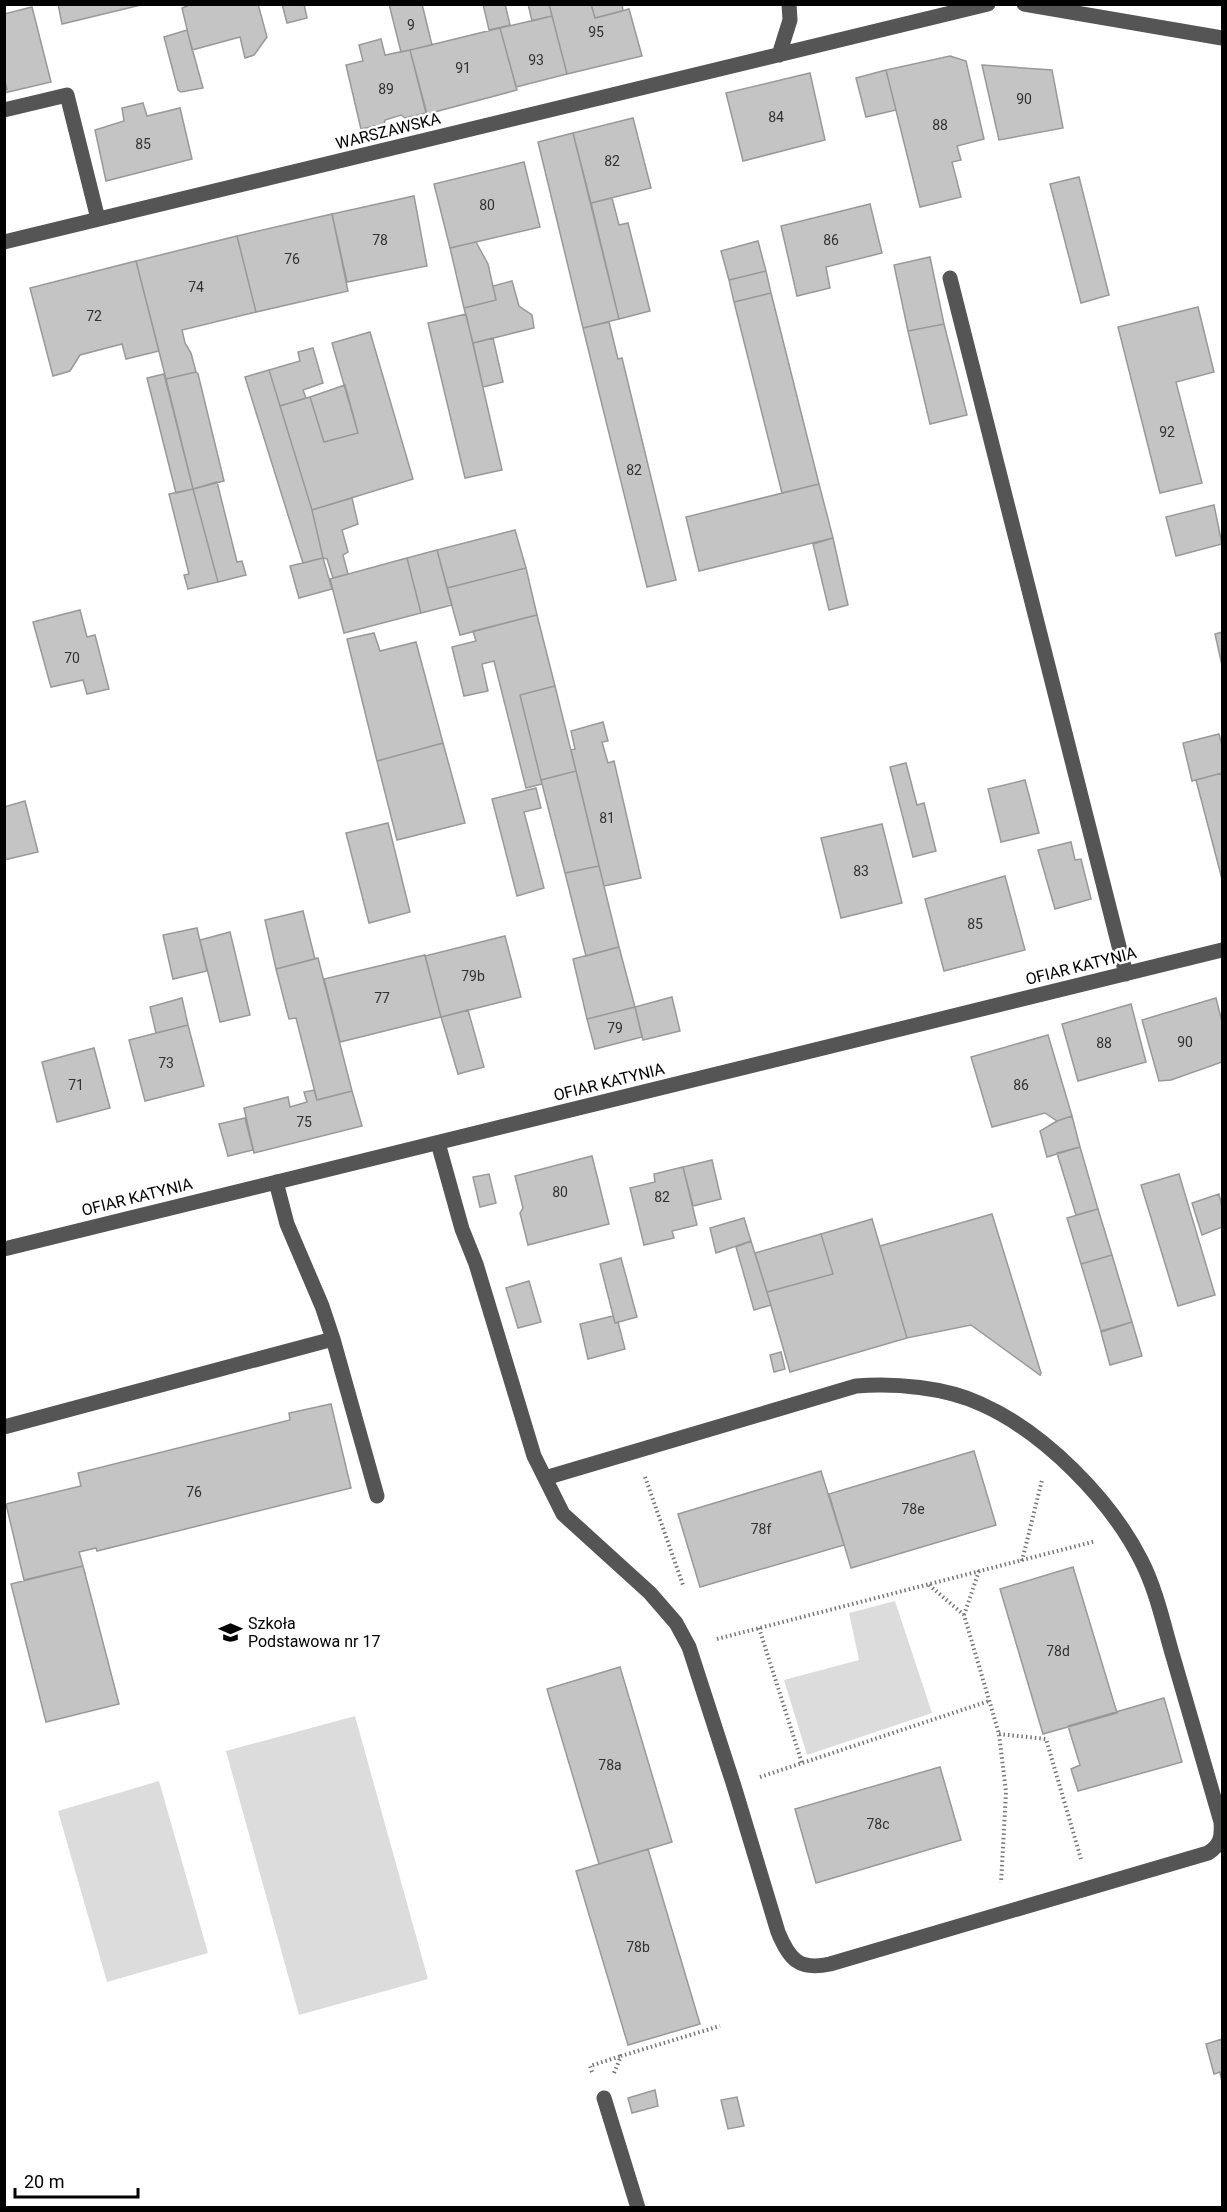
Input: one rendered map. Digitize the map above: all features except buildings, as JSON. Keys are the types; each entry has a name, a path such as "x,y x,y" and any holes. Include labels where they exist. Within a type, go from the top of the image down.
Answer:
{"street":[{"path":"779,55 790,20 789,4"},
{"name":"WARSZAWSKA","path":"4,242 988,4"},
{"path":"1024,4 1093,11 1222,38"},
{"path":"4,110 67,95 98,219"},
{"path":"950,278 1126,974"},
{"name":"OFIAR KATYNIA","path":"4,1249 1222,950"},
{"path":"438,1143 462,1229 476,1264 534,1456 545,1478 563,1514 650,1593 675,1623 688,1647 734,1786 778,1932 786,1952 799,1964 817,1967 830,1964 1208,1853 1216,1848 1222,1832 1218,1811 1153,1589 1141,1559 1126,1534 1099,1498 1049,1449 1027,1431 979,1403 935,1391 868,1385 828,1393 545,1478"},
{"path":"276,1182 287,1224 322,1306 333,1339 377,1496"},
{"path":"4,1427 333,1339"},
{"path":"604,2098 638,2208"}],"path":[{"path":"1022,1561 1049,1449"},
{"path":"636,1450 684,1586"},
{"path":"688,1647 1126,1534"},
{"path":"964,1615 979,1571"},
{"path":"929,1584 964,1615 999,1734 1006,1791 999,1915"},
{"path":"759,1628 802,1763"},
{"path":"734,1786 989,1701"},
{"path":"999,1734 1046,1738 1089,1888"},
{"path":"595,2064 720,2026"},
{"path":"604,2098 621,2056"}],"shaded area":[{"path":"895,1601 932,1713 807,1755 784,1680 859,1660 849,1613"},
{"path":"355,1716 428,1979 299,2015 226,1751"},
{"path":"159,1781 208,1953 107,1982 58,1811"}],"place":[{"name":"Szkoła Podstawowa nr 17","path":"230,1632"}]}
